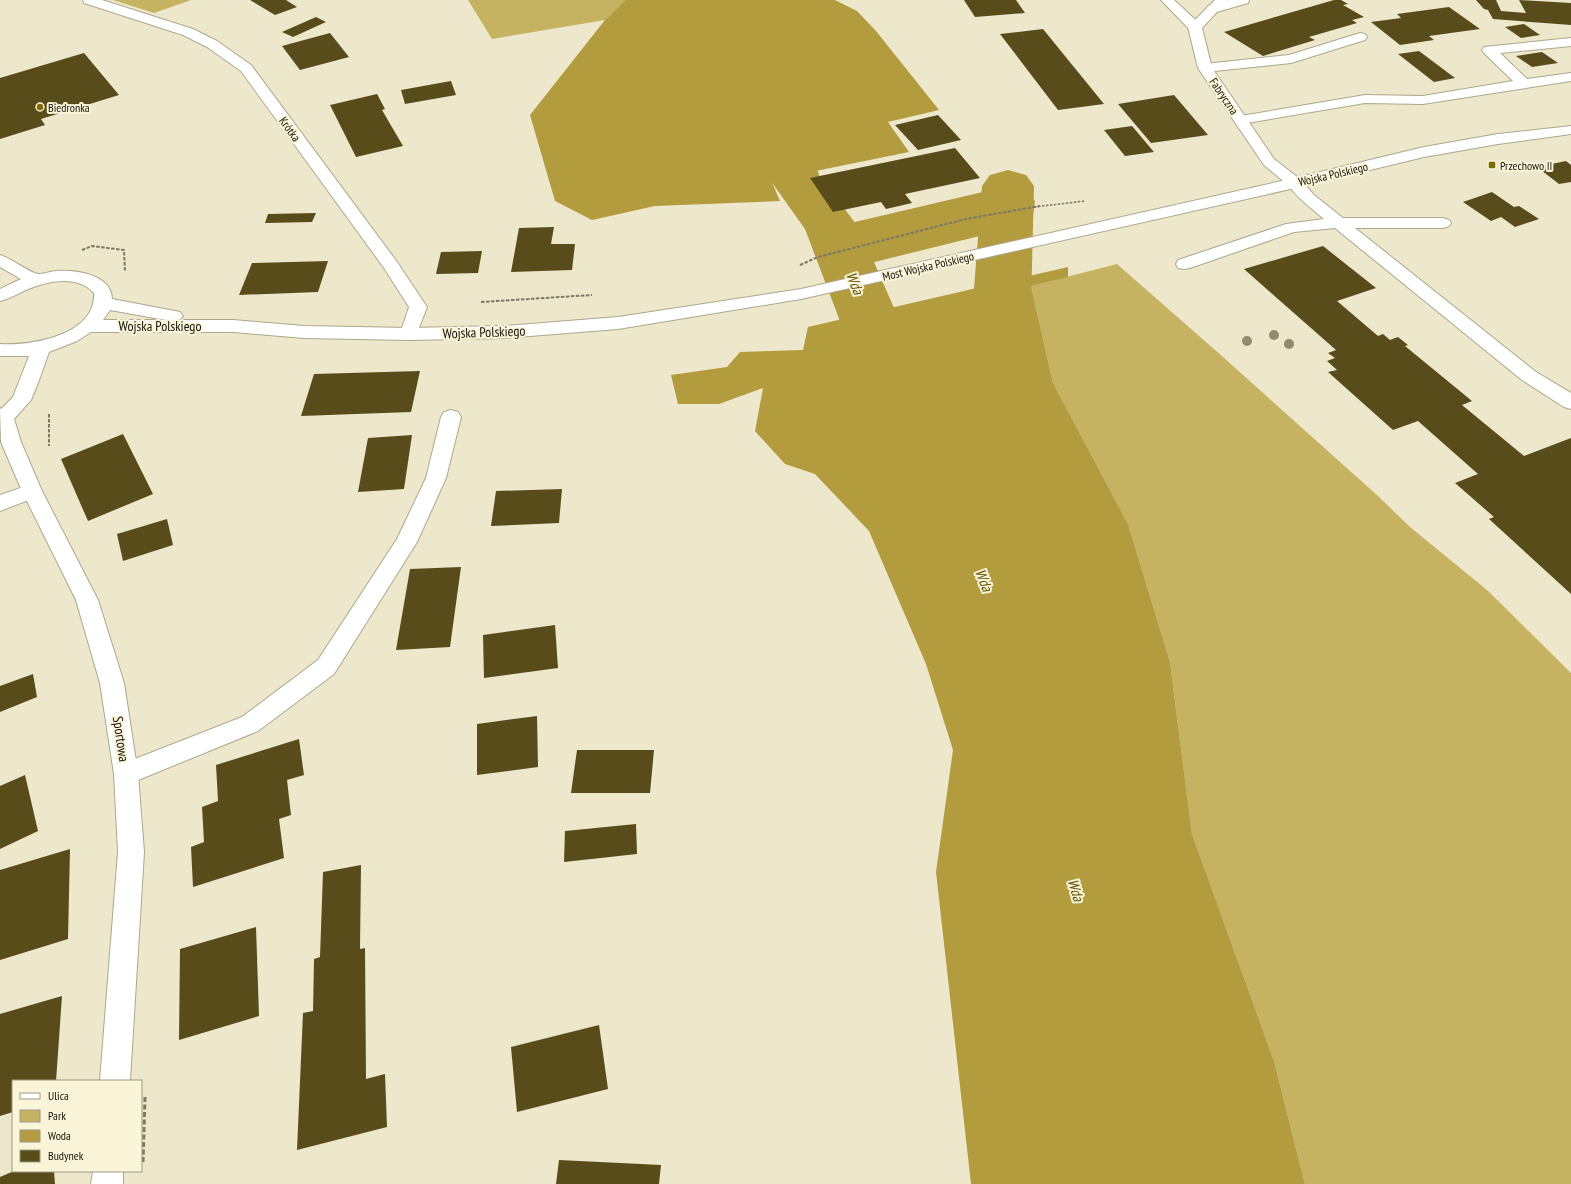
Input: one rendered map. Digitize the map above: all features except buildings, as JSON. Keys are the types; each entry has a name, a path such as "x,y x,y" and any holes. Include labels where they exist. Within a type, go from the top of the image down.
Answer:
{"street":[{"name":"Krótka","path":"89,0 188,32 212,44 246,68 391,266 418,307 409,334"},
{"path":"1167,0 1195,27 1218,4 1243,0"},
{"name":"Fabryczna","path":"1195,27 1205,68 1270,162 1295,183 1308,198 1529,376 1571,402"},
{"path":"1205,68 1291,59 1360,37"},
{"path":"1524,84 1489,50 1571,42"},
{"path":"1241,120 1365,100 1423,100 1571,76"},
{"name":"Wojska Polskiego","path":"1097,228 1424,152 1498,139 1571,130"},
{"path":"1184,264 1292,227 1340,223 1443,223"},
{"name":"Most Wojska Polskiego","path":"735,306 801,294 1097,228"},
{"path":"0,260 35,280"},
{"path":"0,296 13,288 35,280 53,276 70,276 84,279 96,284 103,293 103,303 98,314 88,326 67,339 41,348 19,351 0,350"},
{"name":"Wojska Polskiego","path":"103,303 232,326"},
{"name":"Wojska Polskiego","path":"88,326 232,326 304,332 409,334 504,332 618,323 735,306"},
{"name":"Sportowa","path":"41,348 29,383 21,400 2,417 32,491 87,600 112,683 126,774 131,852 115,1080"},
{"path":"126,774 250,724 326,668 406,542 436,478 451,417"},
{"path":"0,503 32,491"},
{"path":"107,1184 108,1172"}],"path":[{"path":"818,257 966,219 1039,206"},
{"path":"50,410 48,444 50,452"},
{"path":"142,1168 146,1091"}],"green space":[{"path":"113,0 191,0 154,13"},
{"path":"468,0 625,0 605,20 492,39"},
{"path":"1117,264 1378,496 1410,527 1487,590 1571,673 1571,1184 1305,1184 1274,1061 1192,834 1170,662 1128,524 1053,383 1031,286"}],"water":[{"path":"625,0 835,0 857,11 876,31 939,110 888,122 909,152 771,180 780,201 655,206 592,220 555,201 530,115 605,20"},
{"path":"1017,184 1035,201 1032,223 834,272 812,232"},
{"path":"1068,267 1068,277 1031,286 1053,383 1128,524 1170,662 1192,834 1274,1061 1305,1184 971,1184 936,872 953,750 926,664 869,531 815,474 785,464 755,431 763,388 719,404 678,404 671,375 727,367 740,352 803,350 808,327"}],"waterway":[{"name":"Wda","path":"776,0 789,67 775,112 794,177 832,228 885,358 907,406"},
{"path":"951,365 1002,305 1008,186"}],"place":[{"name":"Biedronka","path":"40,107"},
{"name":"Przechowo II","path":"1492,165"}]}
